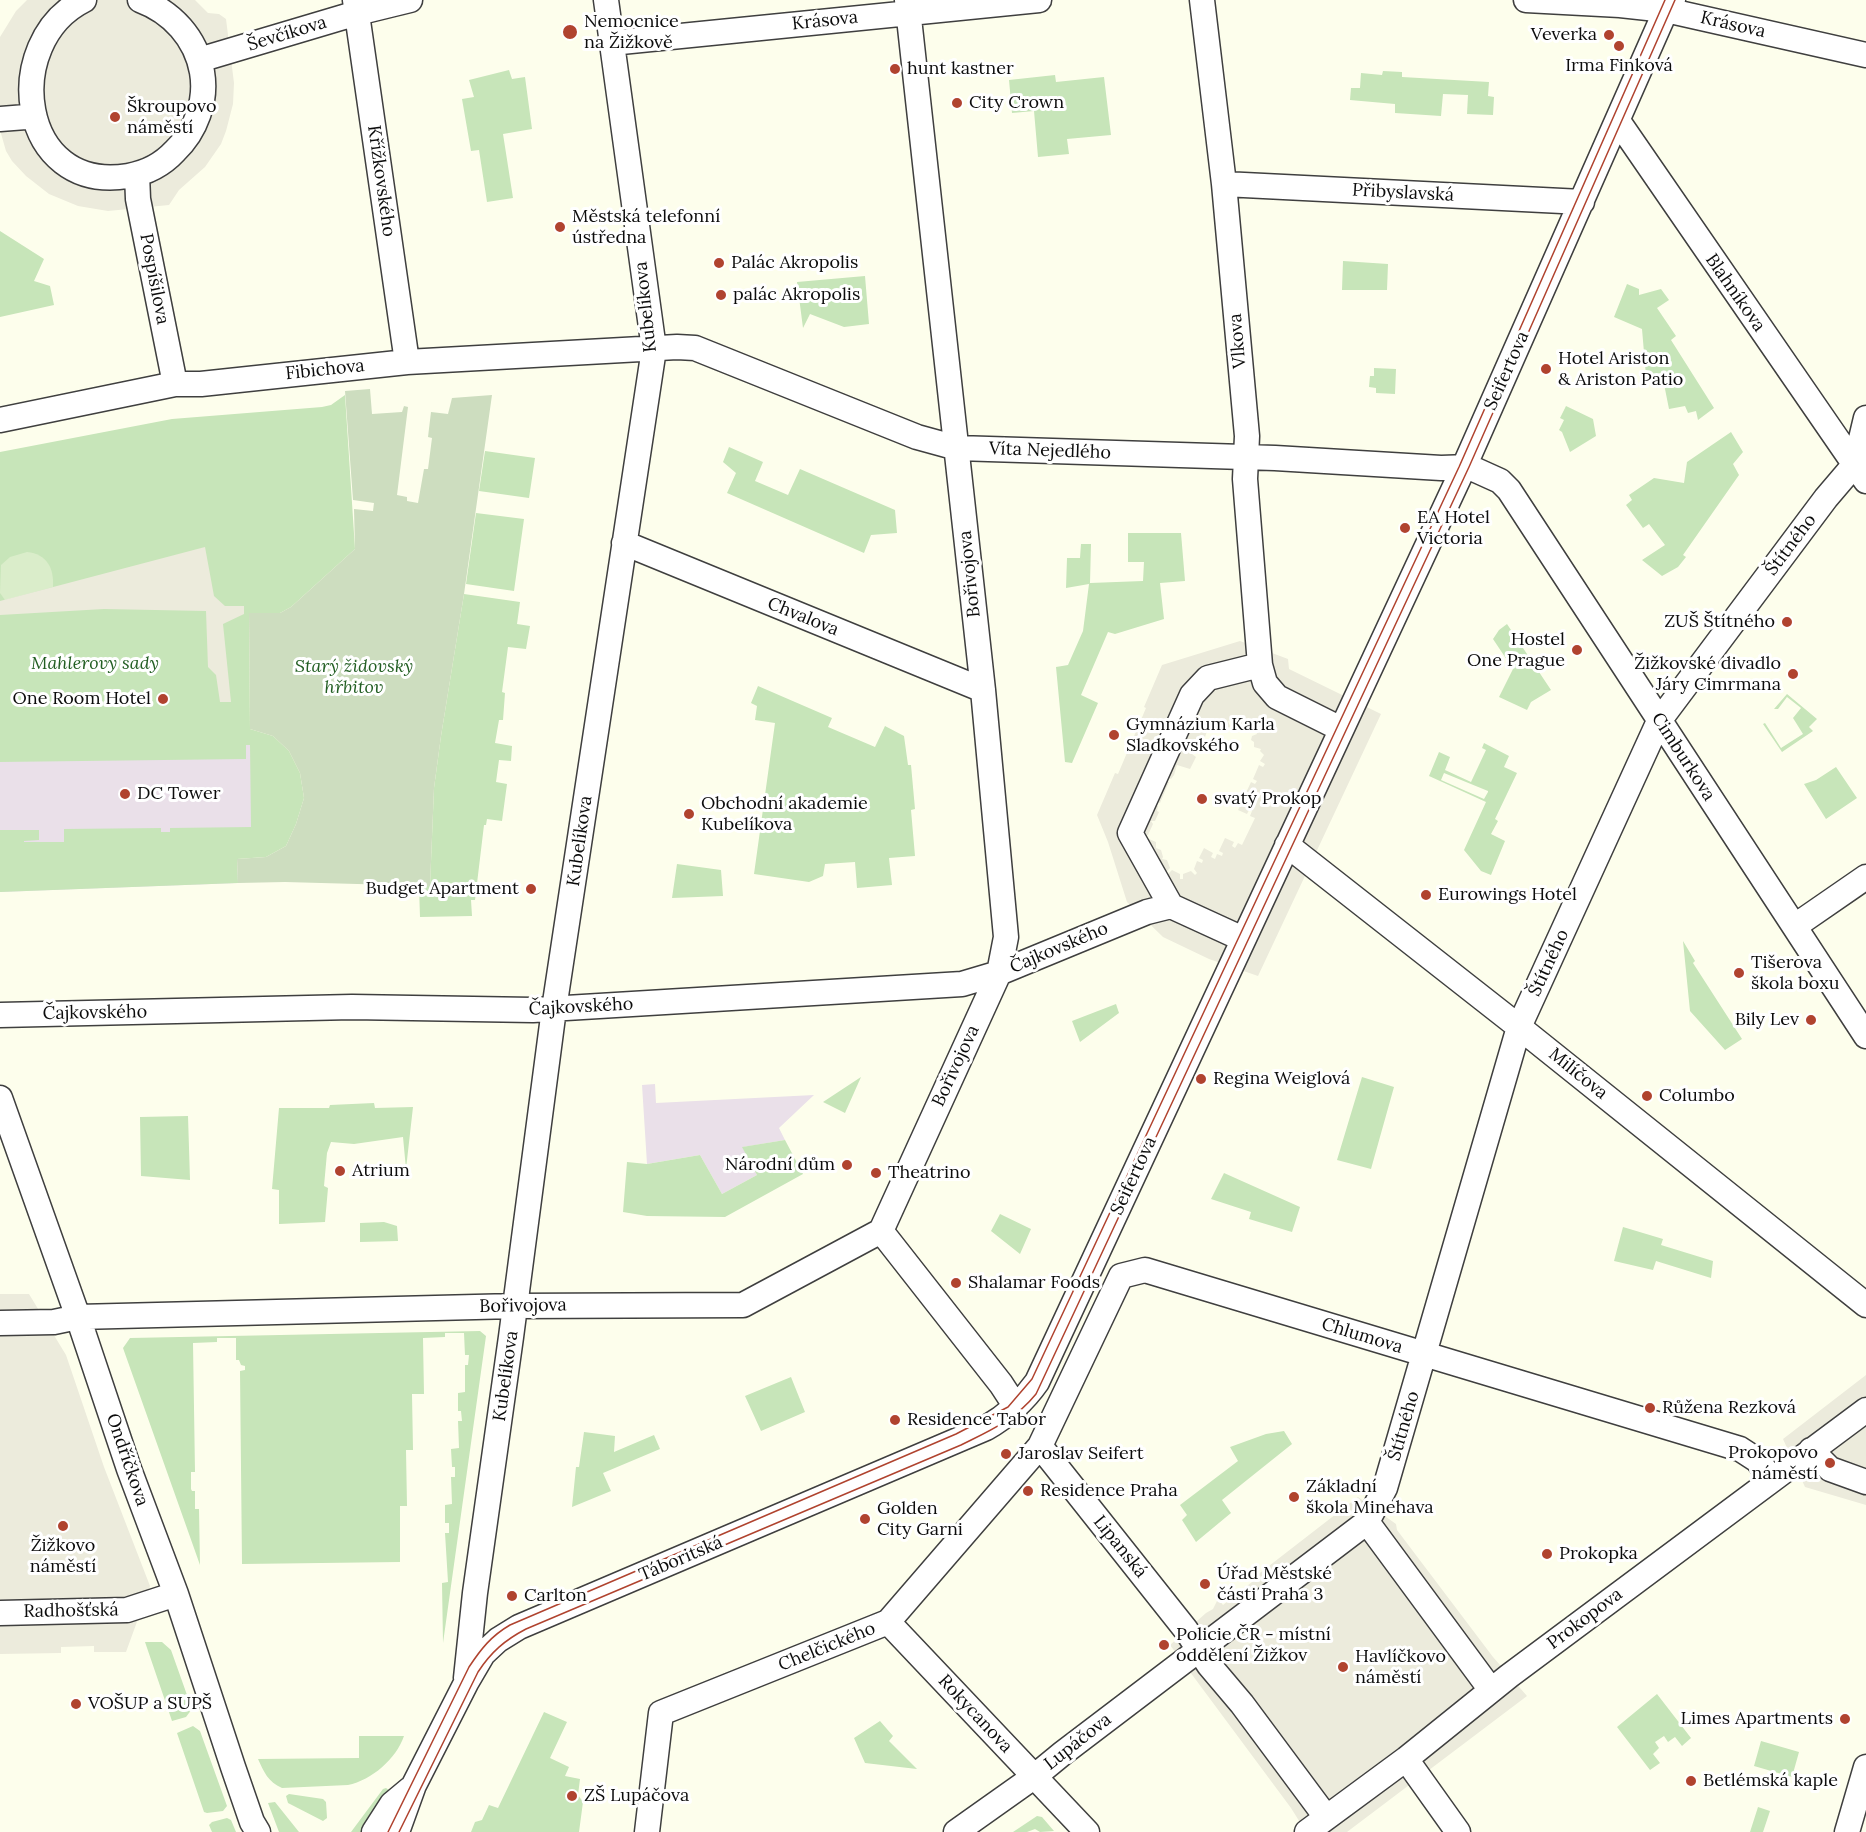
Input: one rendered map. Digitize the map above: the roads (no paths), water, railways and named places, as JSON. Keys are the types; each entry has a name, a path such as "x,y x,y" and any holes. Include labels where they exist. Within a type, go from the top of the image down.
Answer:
{"street":[{"path":"84,0 57,14 34,39 25,62 21,86 26,117 33,133 44,147 72,169 106,178 137,174 170,157 193,129 203,94 199,60 185,32 163,11 140,0"},
{"name":"Ševčíkova","path":"199,60 356,7 410,0"},
{"name":"Kubelíkova","path":"466,1683 475,1593 554,1009 654,349 606,0"},
{"name":"Krásova","path":"611,43 907,6 1039,0"},
{"name":"Vlkova","path":"1202,0 1224,184 1247,436 1245,480 1262,674"},
{"name":"Krásova","path":"1527,0 1612,5 1668,4 1866,55"},
{"name":"Seifertova","path":"1016,1407 1037,1382 1464,467 1668,4"},
{"name":"Bořivojova","path":"0,1323 54,1322 78,1317 515,1306 743,1305 881,1231 999,973 1006,937 983,690 907,6"},
{"name":"Křížkovského","path":"356,7 407,362"},
{"path":"0,119 26,117"},
{"name":"Blahníkova","path":"1618,121 1633,147 1861,473"},
{"name":"Pospíšilova","path":"137,174 138,199 175,384"},
{"name":"Přibyslavská","path":"1224,184 1582,202"},
{"name":"Víta Nejedlého","path":"654,349 695,348 917,437 957,448 1245,457 1441,468 1464,467"},
{"name":"Fibichova","path":"0,420 175,384 201,384 407,362 654,349"},
{"path":"1861,473 1866,418"},
{"name":"Cimburkova","path":"1464,467 1490,476 1509,490 1866,1036"},
{"name":"Štítného","path":"1367,1522 1385,1488 1519,1027 1659,721 1826,498 1861,473"},
{"name":"Chvalova","path":"624,543 983,690"},
{"path":"1243,939 1171,906 1130,833 1192,694 1208,678 1262,674 1277,697 1341,729"},
{"name":"Milíčova","path":"1287,845 1519,1027 1866,1305"},
{"path":"1795,926 1866,877"},
{"name":"Čajkovského","path":"0,1015 352,1007 554,1009 962,984 999,973 1147,912 1171,906"},
{"name":"Ondříčkova","path":"0,1098 129,1469 176,1594 255,1829"},
{"path":"881,1231 1001,1384 1016,1407"},
{"name":"Chlumova","path":"1040,1446 1121,1276 1145,1270 1740,1449 1757,1460 1772,1479"},
{"name":"Táboritská","path":"398,1832 414,1785 466,1683 483,1654 498,1640 519,1627 986,1428 1016,1407"},
{"name":"Prokopova","path":"1307,1832 1406,1759 1491,1690 1866,1410"},
{"name":"Chelčického","path":"647,1832 661,1713 888,1622 1040,1446"},
{"name":"Lipanská","path":"1040,1446 1199,1649"},
{"path":"1811,1450 1830,1469 1866,1482"},
{"path":"1326,1817 1199,1649 1367,1522 1491,1690"},
{"name":"Radhošťská","path":"0,1613 127,1610 176,1594"},
{"name":"Rokycanova","path":"888,1622 1087,1832"},
{"name":"Lupáčova","path":"956,1832 1035,1776 1199,1649"},
{"path":"1406,1759 1458,1832"},
{"path":"1847,1832 1866,1767"},
{"name":"Táboritská","path":"374,1832 392,1804 414,1785"}],"tram line":[{"path":"388,1832 469,1667 487,1643 503,1629 956,1434 1008,1407 1032,1379 1459,467 1665,0"},
{"path":"399,1832 478,1672 488,1658 511,1638 526,1629 961,1445 1010,1418 1036,1394 1469,467 1675,0"}],"place":[{"name":"Nemocnice na Žižkově","path":"570,32"},
{"name":"Veverka","path":"1609,35"},
{"name":"Irma Finková","path":"1619,46"},
{"name":"hunt kastner","path":"895,69"},
{"name":"City Crown","path":"957,103"},
{"name":"Škroupovo náměstí","path":"115,117"},
{"name":"Městská telefonní ústředna","path":"560,227"},
{"name":"Palác Akropolis","path":"719,263"},
{"name":"palác Akropolis","path":"721,295"},
{"name":"Hotel Ariston & Ariston Patio","path":"1546,369"},
{"name":"EA Hotel Victoria","path":"1405,528"},
{"name":"ZUŠ Štítného","path":"1787,622"},
{"name":"Hostel One Prague","path":"1577,650"},
{"name":"Žižkovské divadlo Járy Cimrmana","path":"1793,674"},
{"name":"One Room Hotel","path":"163,699"},
{"name":"Gymnázium Karla Sladkovského","path":"1114,735"},
{"name":"DC Tower","path":"125,794"},
{"name":"svatý Prokop","path":"1202,799"},
{"name":"Obchodní akademie Kubelíkova","path":"689,814"},
{"name":"Budget Apartment","path":"531,889"},
{"name":"Eurowings Hotel","path":"1426,895"},
{"name":"Tišerova škola boxu","path":"1739,973"},
{"name":"Bily Lev","path":"1811,1020"},
{"name":"Regina Weiglová","path":"1201,1079"},
{"name":"Columbo","path":"1647,1096"},
{"name":"Národní dům","path":"847,1165"},
{"name":"Atrium","path":"340,1171"},
{"name":"Theatrino","path":"876,1173"},
{"name":"Shalamar Foods","path":"956,1283"},
{"name":"Růžena Rezková","path":"1650,1408"},
{"name":"Residence Tabor","path":"895,1420"},
{"name":"Jaroslav Seifert","path":"1006,1454"},
{"name":"Prokopovo náměstí","path":"1830,1463"},
{"name":"Residence Praha","path":"1028,1491"},
{"name":"Základní škola Minehava","path":"1294,1497"},
{"name":"Golden City Garni","path":"865,1519"},
{"name":"Žižkovo náměstí","path":"63,1526"},
{"name":"Prokopka","path":"1547,1554"},
{"name":"Úřad Městské části Praha 3","path":"1205,1584"},
{"name":"Carlton","path":"512,1596"},
{"name":"Policie ČR - místní oddělení Žižkov","path":"1164,1645"},
{"name":"Havlíčkovo náměstí","path":"1343,1667"},
{"name":"VOŠUP a SUPŠ","path":"76,1704"},
{"name":"Limes Apartments","path":"1845,1719"},
{"name":"Betlémská kaple","path":"1691,1781"},
{"name":"ZŠ Lupáčova","path":"572,1796"}],"park label":[{"name":"Mahlerovy sady","path":"95,664"},
{"name":"Starý židovský hřbitov","path":"354,677"}]}
